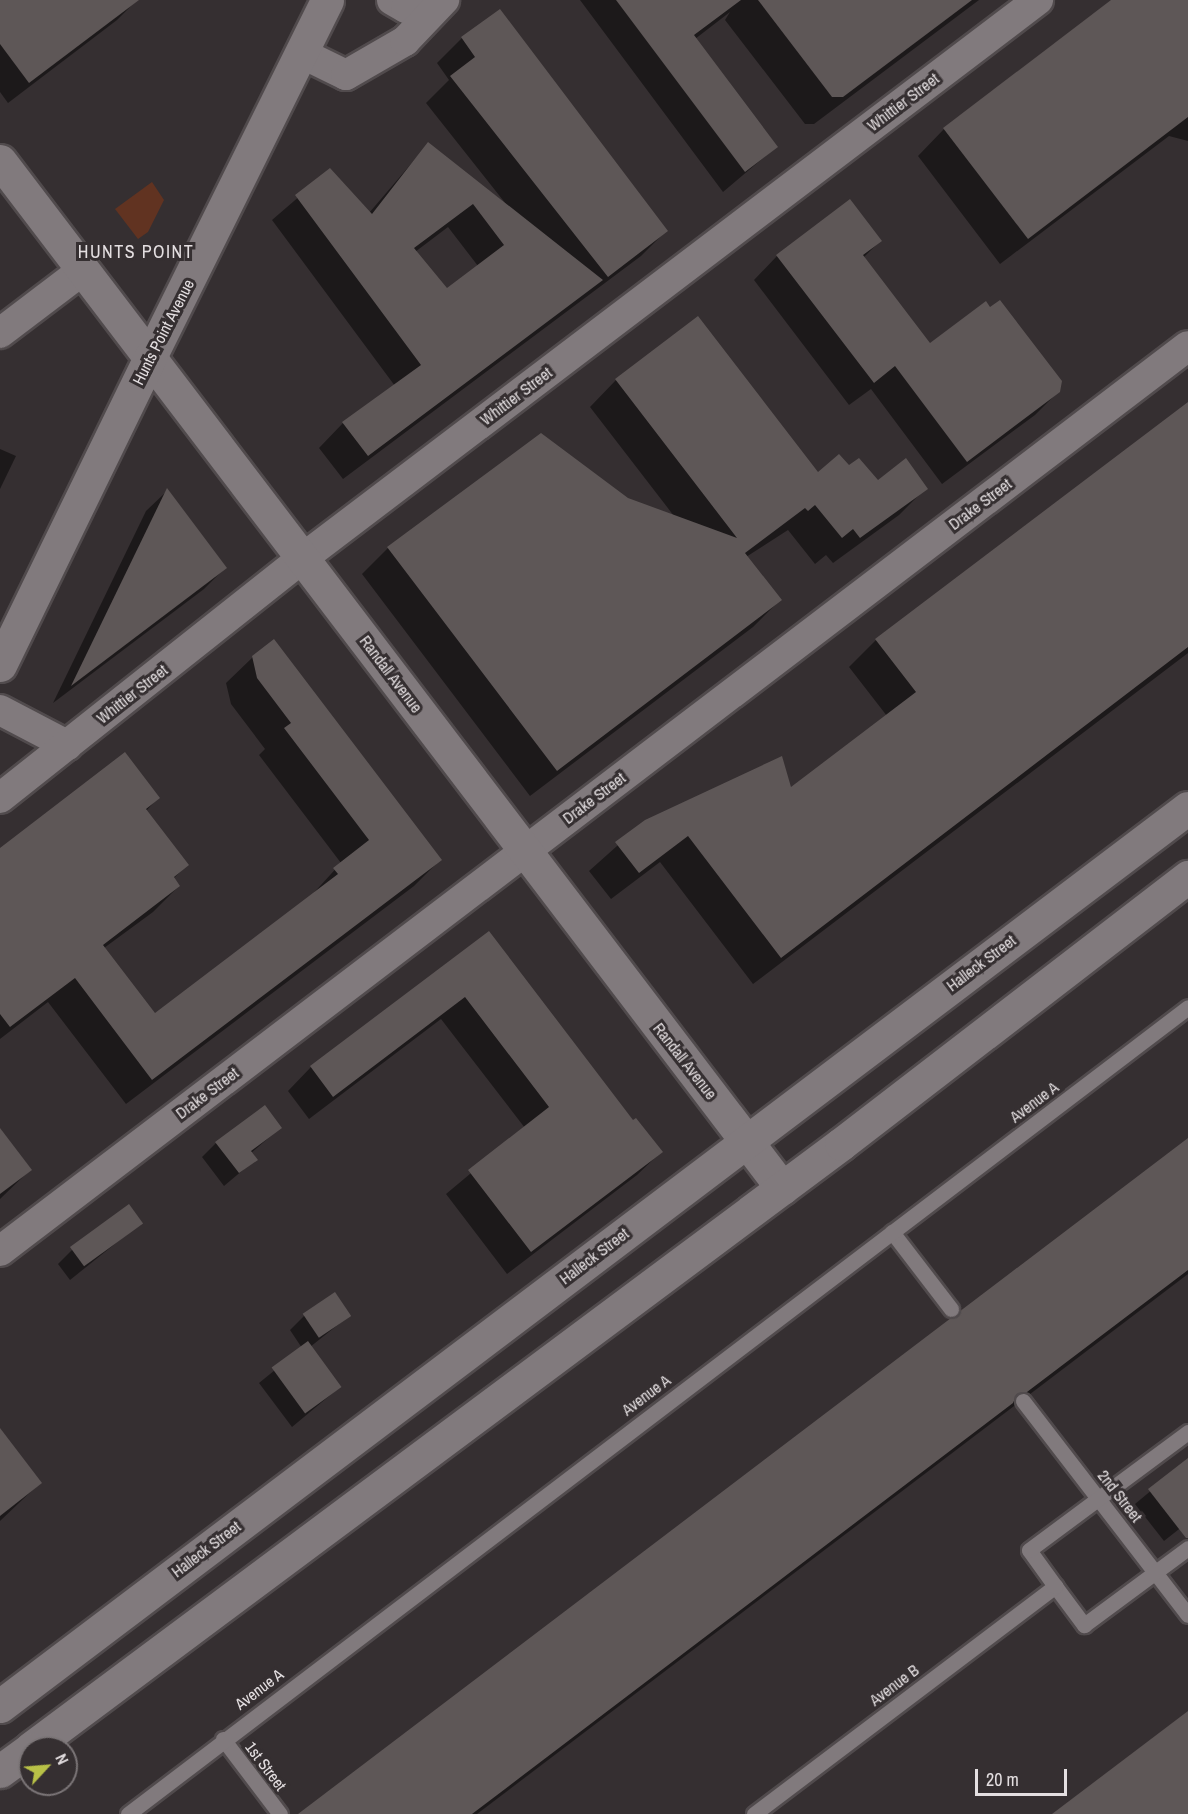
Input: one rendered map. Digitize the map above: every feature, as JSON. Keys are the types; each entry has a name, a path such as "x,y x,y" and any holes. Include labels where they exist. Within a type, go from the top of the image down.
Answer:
{"main road":[{"name":"Hunts Point Avenue","path":"0,665 327,0"},
{"name":"Randall Avenue","path":"0,161 782,1188"},
{"name":"Halleck Street","path":"0,1706 1188,808"},
{"path":"47,1736 782,1188 1188,877"},
{"path":"0,1771 18,1758"}],"street":[{"path":"392,0 406,8 436,6"},
{"name":"Whittier Street","path":"0,798 303,558 1038,0"},
{"path":"301,53 346,75 405,40 436,6"},
{"path":"0,333 83,270"},
{"name":"Drake Street","path":"0,1251 1188,346"},
{"path":"0,710 67,745"}],"lane":[{"name":"Avenue A","path":"128,1814 223,1739 1188,1007"},
{"path":"892,1232 951,1309"},
{"name":"2nd Street","path":"1023,1401 1188,1615"},
{"path":"1188,1432 1029,1551 1084,1625 1188,1548"},
{"name":"Avenue B","path":"754,1814 1055,1586"},
{"name":"1st Street","path":"223,1739 280,1814"}],"shaded area":[{"path":"152,182 164,200 148,232 138,239 115,209"}],"building":[{"path":"0,0 139,0 29,83 0,44"},
{"path":"616,0 741,0 694,35 778,147 745,172"},
{"path":"758,0 972,0 843,97 832,97"},
{"path":"1111,0 1188,0 1188,117 1028,239 943,128"},
{"path":"500,9 668,231 608,277 450,76 475,57 461,37"},
{"path":"428,142 603,280 368,456 342,422 421,365 295,195 330,168 372,214","holes":["473,204 504,245 447,288 414,248"]},
{"path":"850,199 882,241 863,255 930,343 986,301 990,307 1000,300 1062,381 1060,392 967,462 895,366 874,383 776,255"},
{"path":"698,316 818,472 839,454 849,465 859,458 878,480 906,458 928,489 860,538 853,529 842,538 815,505 808,511 805,508 745,553 782,600 557,771 387,547 541,433 628,498 737,538 615,379"},
{"path":"1188,402 1188,647 781,958 688,836 639,873 615,842 645,820 782,756 791,787 916,692 875,639"},
{"path":"167,488 227,568 71,686"},
{"path":"274,639 442,860 152,1080 75,978 10,1027 0,1014 0,848 125,752 160,798 146,809 189,865 174,877 180,886 103,945 155,1013 338,874 333,868 369,840 284,728 291,723 257,678 252,656"},
{"path":"489,931 633,1120 636,1118 663,1152 531,1252 468,1170 549,1107 465,997 333,1097 310,1066"},
{"path":"265,1105 282,1128 251,1151 258,1160 239,1173 215,1142"},
{"path":"0,1128 32,1170 0,1194"},
{"path":"1188,1138 1188,1270 1027,1392 1017,1394 1013,1403 472,1814 298,1814"},
{"path":"129,1204 143,1223 84,1266 70,1247"},
{"path":"335,1292 351,1316 319,1338 303,1314"},
{"path":"308,1341 342,1387 305,1414 272,1367"},
{"path":"0,1428 42,1483 0,1516"},
{"path":"1188,1458 1188,1538 1186,1538 1148,1489"},
{"path":"1188,1711 1188,1814 1052,1814"}],"district":[{"name":"HUNTS POINT","path":"136,252"}]}
